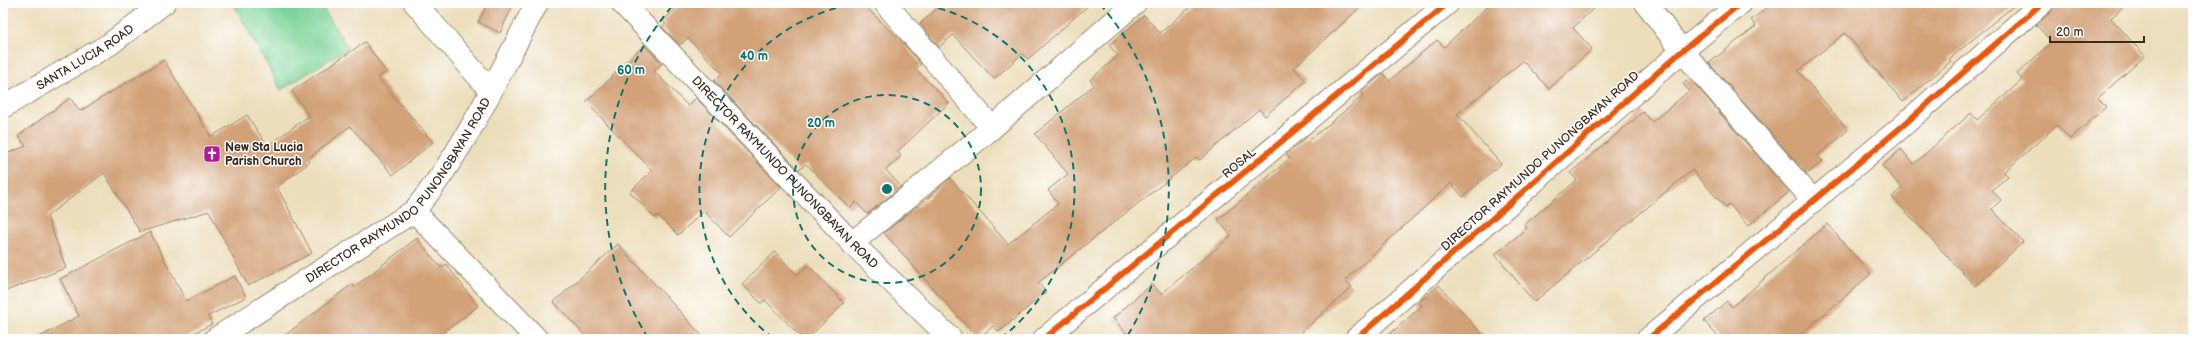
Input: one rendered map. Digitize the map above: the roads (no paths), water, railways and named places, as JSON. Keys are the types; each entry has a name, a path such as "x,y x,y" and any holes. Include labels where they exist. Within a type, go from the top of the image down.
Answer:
{"street":[{"name":"SANTA LUCIA ROAD","path":"3,107 110,44 164,3"},
{"path":"415,3 490,90"},
{"name":"DIRECTOR RAYMUNDO PUNONGBAYAN ROAD","path":"215,339 414,211 438,182 460,148 537,3"},
{"name":"DIRECTOR RAYMUNDO PUNONGBAYAN ROAD","path":"622,3 852,243 951,339"},
{"path":"885,3 992,128"},
{"path":"852,243 992,128 1135,3"},
{"name":"ROSAL","path":"1044,339 1448,3"},
{"path":"1646,3 1682,50 1812,199"},
{"name":"DIRECTOR RAYMUNDO PUNONGBAYAN ROAD","path":"1356,339 1682,50 1741,3"},
{"path":"1648,339 1812,199 1898,129 2042,3"},
{"path":"414,211 537,339"}],"place":[{"name":"New Sta Lucia Parish Church","path":"212,154"}]}
